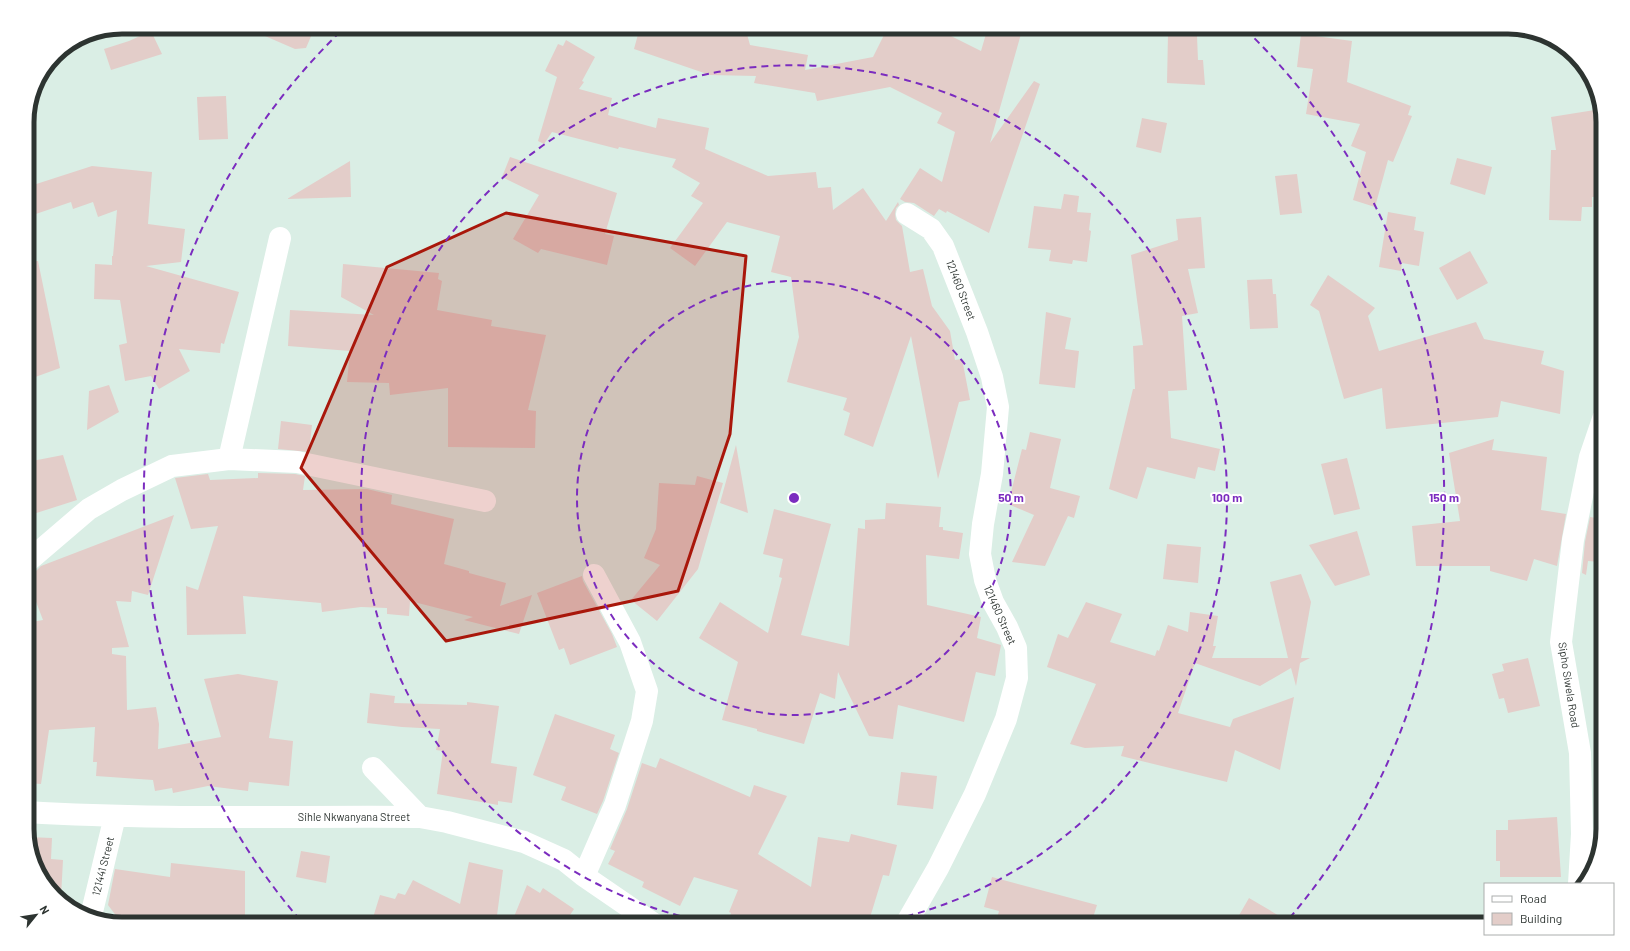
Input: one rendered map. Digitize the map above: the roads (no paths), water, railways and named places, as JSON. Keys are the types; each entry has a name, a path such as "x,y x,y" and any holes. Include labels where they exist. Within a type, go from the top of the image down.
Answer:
{"street":[{"name":"121460 Street","path":"907,214 931,229 943,246 977,332 992,377 998,407 992,474 982,524 980,554 985,580 990,595 1016,648 1017,678 1006,719 975,794 938,868 910,917"},
{"path":"229,460 280,238"},
{"name":"Sipho Siwela Road","path":"1579,880 1582,834 1580,753 1561,642 1573,540 1590,457 1596,439"},
{"path":"34,556 89,509 122,490 172,466 229,460 297,462 485,501"},
{"path":"584,876 615,805 642,721 647,691 630,642 594,575"},
{"path":"373,768 420,817"},
{"name":"Sihle Nkwanyana Street","path":"34,812 115,816 420,817 448,822 524,842 564,860 584,876 644,917"},
{"name":"121441 Street","path":"92,911 115,816"}]}
